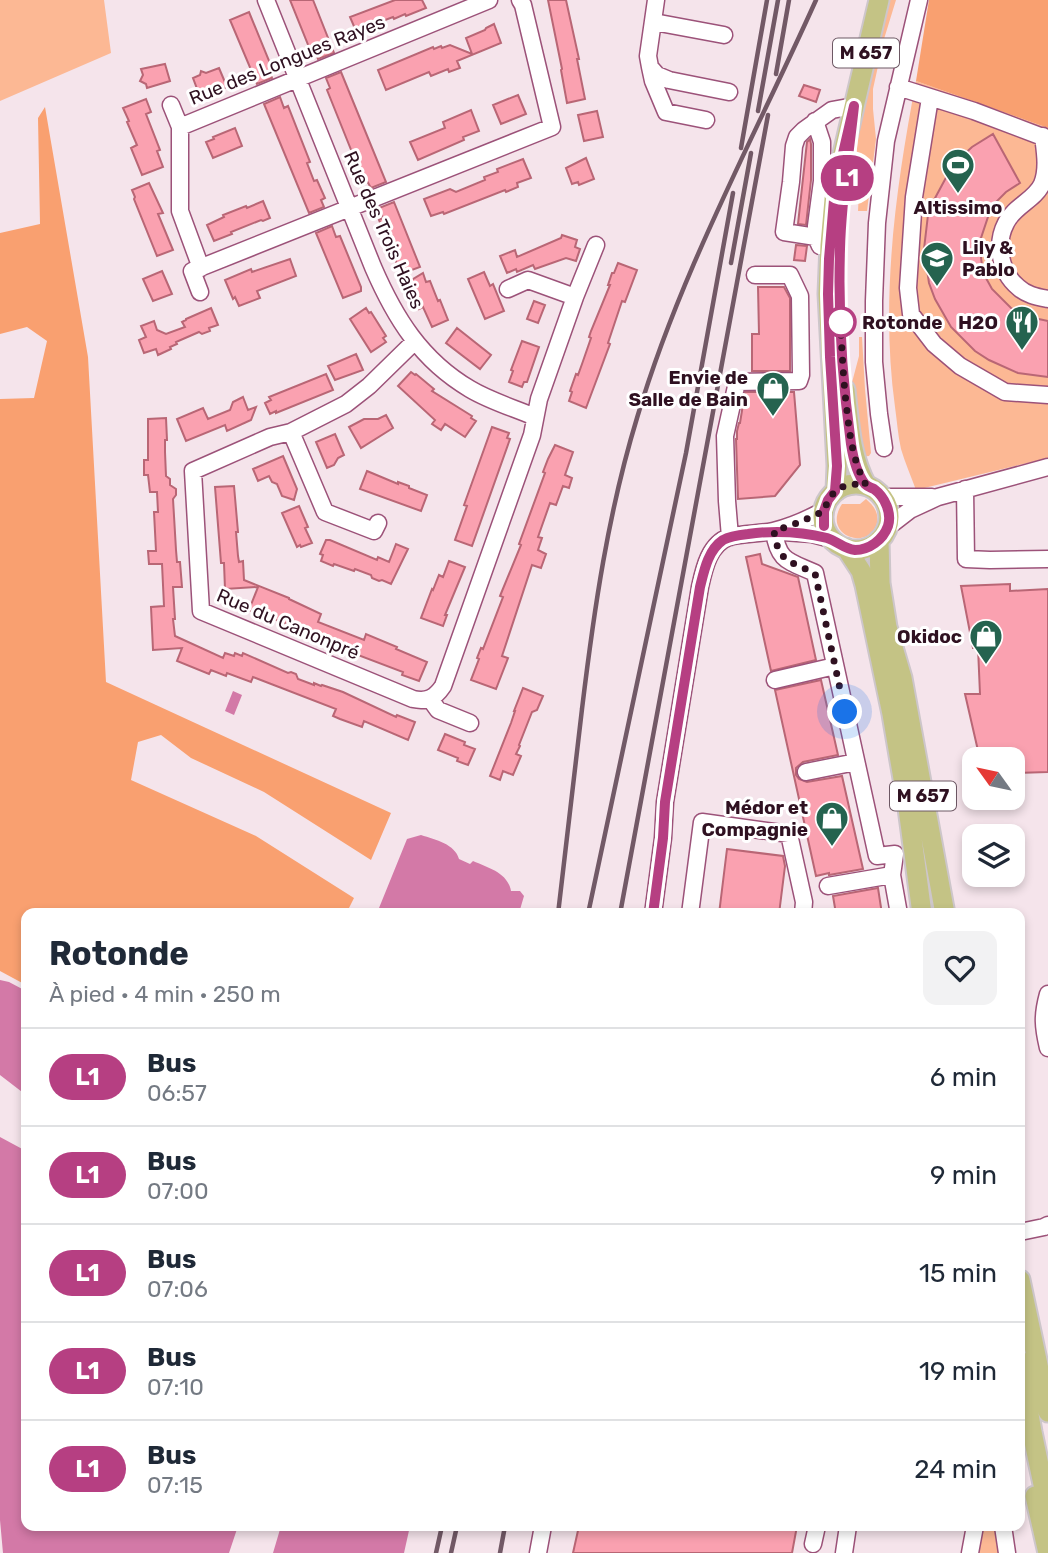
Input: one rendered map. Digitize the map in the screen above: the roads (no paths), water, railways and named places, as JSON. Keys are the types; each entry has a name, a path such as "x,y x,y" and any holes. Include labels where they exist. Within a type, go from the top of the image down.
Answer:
{"main road":[{"name":"M 657","path":"835,491 837,466 828,294 835,188 879,0"},
{"name":"M 657","path":"854,106 840,247 840,316 852,448 866,485"},
{"path":"866,485 883,497 889,511 883,533 869,547 858,550 839,544 824,526 824,511 835,491 845,486 866,485"},
{"name":"M 657","path":"883,533 880,583 887,626 902,678 944,908"},
{"name":"M 657","path":"839,544 861,571 865,585 908,808 921,908"},
{"path":"1025,1319 1048,1508"},
{"path":"1025,1371 1048,1412"},
{"path":"1025,1451 1048,1553"}],"street":[{"name":"Rue des Trois Haies","path":"266,0 382,287 414,342 451,376 470,389 535,417"},
{"name":"Rue des Longues Rayes","path":"180,127 489,0"},
{"path":"201,268 552,127 520,0"},
{"path":"656,0 648,56 653,81 666,112 706,120"},
{"path":"884,448 874,362 877,223 886,141 919,0"},
{"path":"654,22 724,35"},
{"path":"650,67 657,75 669,80 729,92"},
{"path":"898,88 1046,137 1047,167 1041,187 1017,208 1006,223 1001,240 1001,260 1018,288 1032,296 1048,299"},
{"path":"929,98 914,197 908,288 911,314 934,344 960,366 1004,392 1048,395"},
{"name":"Rue des Longues Rayes","path":"171,104 180,127 180,211 201,268 192,271 200,292"},
{"path":"816,237 784,232 794,146 797,137 815,121 832,110 854,106"},
{"path":"815,121 822,142 822,181 816,237 829,259"},
{"path":"430,699 438,694 443,686 532,435 539,399 596,245"},
{"path":"730,537 725,436 737,382 799,381 801,375 800,296 790,275 755,275"},
{"path":"508,289 528,280 575,297"},
{"name":"Rue du Canonpré","path":"414,342 369,386 346,404 291,432 270,437 194,471 201,611 413,699 430,699 438,710 470,723"},
{"path":"291,432 325,512 374,531 378,523"},
{"path":"883,533 910,510 938,497 1048,467"},
{"path":"965,489 967,559 1048,559"},
{"path":"883,497 938,497"},
{"path":"654,908 665,802 700,587 707,561 721,541 730,537 774,531 824,511"},
{"path":"774,531 802,533 839,544"},
{"path":"774,531 775,544 782,556 815,573 877,856 895,854 892,875 898,908"},
{"path":"775,680 835,666"},
{"path":"806,772 856,762"},
{"path":"691,908 702,822 789,834 804,908"},
{"path":"828,886 892,875"},
{"path":"1048,994 1043,1011 1043,1027 1048,1048"},
{"path":"1025,1232 1047,1227"},
{"path":"538,1553 542,1531"},
{"path":"813,1544 816,1531"},
{"path":"844,1553 847,1531"},
{"path":"970,1553 974,1531"},
{"path":"1004,1531 1007,1553"}],"railway":[{"path":"741,148 767,0"},
{"path":"758,111 778,0"},
{"path":"776,74 789,0"},
{"path":"559,908 597,598 610,526 637,418 654,364 696,258 816,0"},
{"path":"621,908 768,115"},
{"path":"731,263 751,153"},
{"path":"589,908 686,453 733,193"},
{"path":"436,1553 441,1531"},
{"path":"451,1553 456,1531"},
{"path":"500,1553 504,1531"}],"place":[{"name":"Altissimo","path":"958,195"},
{"name":"Lily & Pablo","path":"937,288"},
{"name":"Rotonde","path":"841,322"},
{"name":"H2O","path":"1022,352"},
{"name":"Envie de Salle de Bain","path":"773,418"},
{"name":"Okidoc","path":"986,666"},
{"name":"Médor et Compagnie","path":"832,848"}]}
